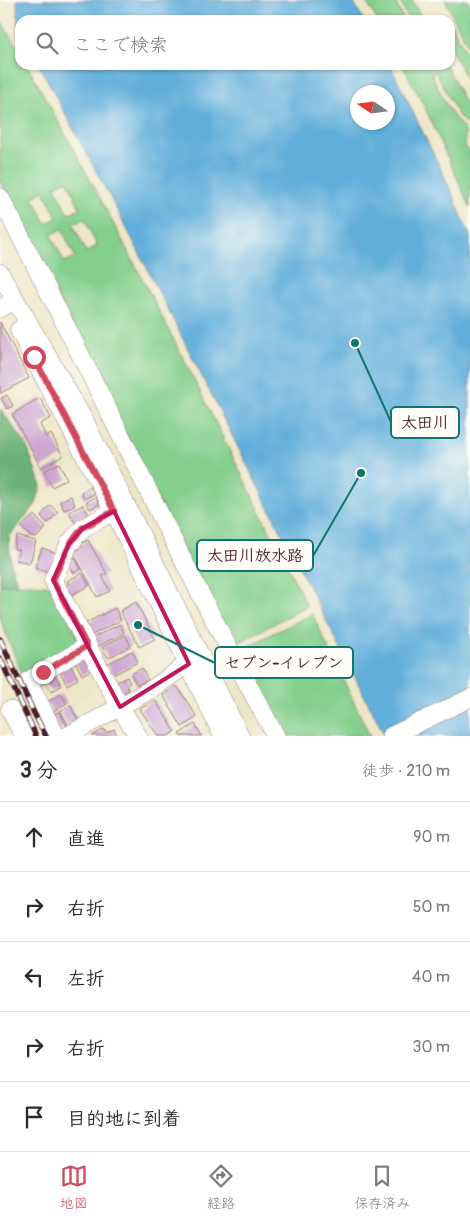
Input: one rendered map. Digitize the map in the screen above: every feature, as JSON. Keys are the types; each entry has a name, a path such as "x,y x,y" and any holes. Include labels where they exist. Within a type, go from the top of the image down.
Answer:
{"street":[{"path":"0,197 58,307 234,659 276,736"},
{"path":"0,273 7,304 114,511 194,659 240,736"},
{"path":"7,304 84,420 194,659 223,736"},
{"path":"114,511 82,528 70,544 53,580 120,707 138,736"},
{"path":"56,736 28,681 87,646"},
{"path":"67,736 155,688 194,659"},
{"path":"391,736 470,698"},
{"path":"10,710 24,736"}],"highlighted area":[{"path":"114,511 189,664 120,707 53,580 69,544 83,528"}],"green space":[{"path":"365,0 394,0 402,15 374,15"},
{"path":"399,0 412,0 420,15 406,15"},
{"path":"445,0 468,0 470,4 470,50 455,20 455,15 452,15"},
{"path":"0,19 15,44 15,70 30,70 64,132 136,266 307,606 236,644 226,637 0,181","holes":["67,180 80,208 68,214 55,186","44,191 57,218 46,223 33,197","85,219 97,246 86,252 73,224","62,229 75,257 64,262 51,235"]},
{"path":"455,31 470,61 470,86 455,57"},
{"path":"405,70 448,70 470,113 470,127 459,117 436,72 432,74 450,111 465,130 465,147 470,152 470,207 421,99"},
{"path":"0,409 26,444 41,486 36,504 9,537 11,566 18,584 0,585"},
{"path":"32,584 50,586 81,642 24,679 0,619 0,585"},
{"path":"312,614 370,736 280,736 237,656 240,650"}],"water":[{"path":"17,0 352,0 361,15 18,15"},
{"path":"42,70 392,70 450,188 470,236 470,736 385,736 126,227"}],"building":[{"path":"0,322 29,378 1,393 0,392"},
{"path":"7,395 13,406 7,409 1,398"},
{"path":"40,398 51,418 40,424 46,437 51,434 63,456 41,468 12,414"},
{"path":"59,463 67,479 52,487 44,471"},
{"path":"91,487 94,494 84,499 81,492"},
{"path":"71,496 75,505 64,510 60,501"},
{"path":"96,497 99,504 90,509 86,502"},
{"path":"50,505 58,512 48,523 41,516"},
{"path":"83,505 90,517 76,525 69,512"},
{"path":"34,515 46,528 36,538 30,536 21,527"},
{"path":"17,536 36,541 30,563 16,560 19,550 14,549"},
{"path":"88,540 107,574 102,576 110,591 97,597 73,552 83,547 81,544"},
{"path":"42,548 56,553 49,572 35,567"},
{"path":"75,558 81,569 74,573 68,562"},
{"path":"82,573 89,586 67,597 62,587 69,584 67,581"},
{"path":"136,602 155,639 139,647 120,611"},
{"path":"115,608 121,620 88,637 82,625"},
{"path":"120,624 124,633 97,647 92,638"},
{"path":"125,635 131,646 108,658 102,647"},
{"path":"132,651 138,662 113,675 107,664"},
{"path":"84,656 91,670 82,675 75,661"},
{"path":"70,664 78,679 67,685 59,670"},
{"path":"142,668 148,680 137,685 131,674"},
{"path":"54,673 61,686 51,692 43,678"},
{"path":"127,677 130,683 126,685 129,690 119,695 113,684"},
{"path":"177,686 197,717 182,727 163,695"},
{"path":"61,694 67,703 52,712 47,702"},
{"path":"155,700 175,731 168,736 158,736 140,709"},
{"path":"70,705 78,720 68,725 60,711"},
{"path":"59,712 67,726 58,731 50,716"},
{"path":"195,724 202,736 180,736 179,734"},
{"path":"104,729 106,733 114,729 117,736 92,736"}],"railway":[{"path":"0,639 46,736"},
{"path":"0,658 36,736"}],"place":[{"name":"太田川","path":"355,343"},
{"name":"太田川放水路","path":"361,473"},
{"name":"セブン-イレブン","path":"138,625"}],"route":[{"path":"34,357 114,511 82,528 70,544 53,580 87,646 43,672"}]}
